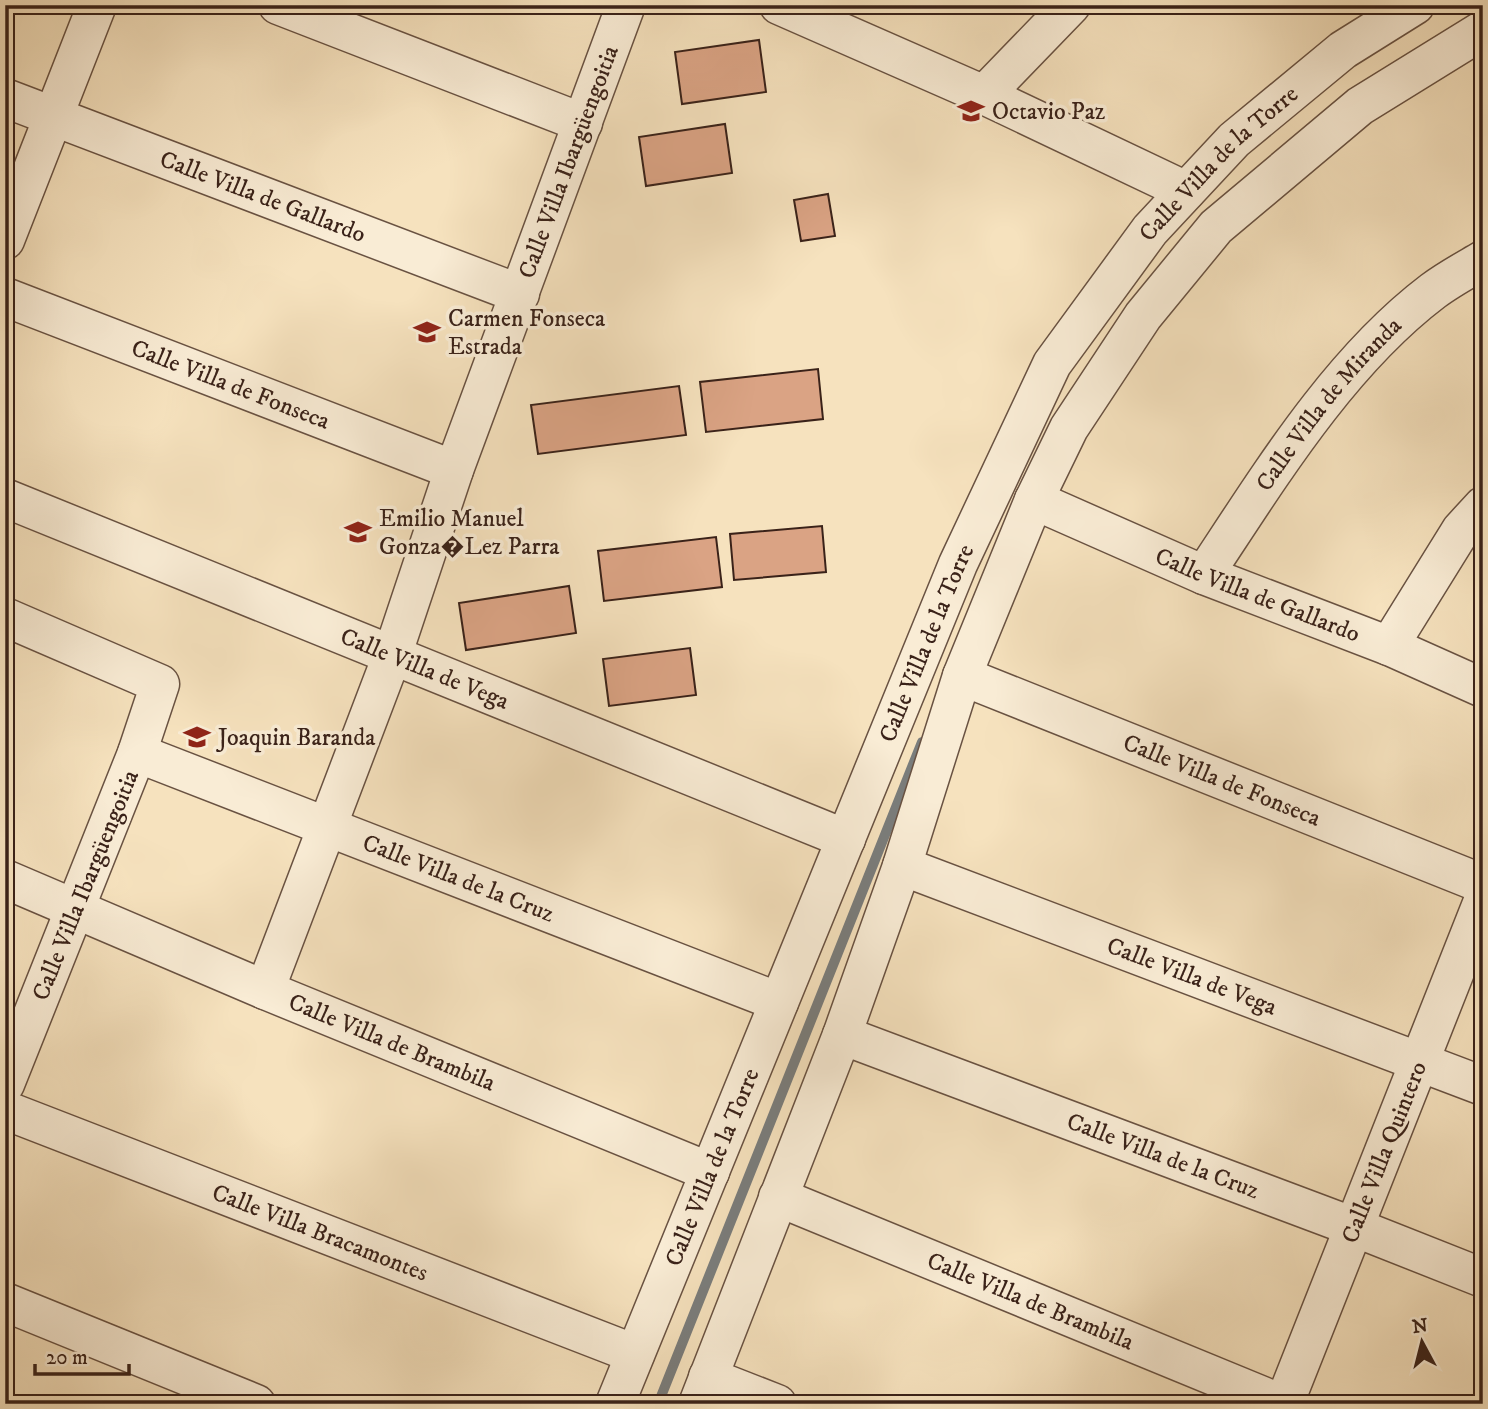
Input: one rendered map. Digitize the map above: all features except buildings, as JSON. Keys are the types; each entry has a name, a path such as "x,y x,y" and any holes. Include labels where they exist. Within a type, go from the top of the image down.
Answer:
{"street":[{"path":"5,240 97,5"},
{"path":"278,5 583,123"},
{"name":"Calle Villa Ibargüengoitia","path":"265,990 392,656 454,470 626,5"},
{"path":"984,95 1071,5"},
{"name":"Calle Villa de la Torre","path":"615,1404 958,564 1052,364 1150,230 1234,140 1343,50 1415,5"},
{"path":"1478,5 1483,13"},
{"path":"795,8 1186,191"},
{"name":"Calle Villa de la Torre","path":"703,1390 842,1035 902,866 962,676 1034,500 1069,428 1143,316 1216,227 1360,106 1483,30"},
{"name":"Calle Villa de Gallardo","path":"5,98 520,294"},
{"name":"Calle Villa de Miranda","path":"1204,575 1302,428 1387,332 1433,291 1483,260"},
{"name":"Calle Villa de Fonseca","path":"5,298 454,470"},
{"name":"Calle Villa de Vega","path":"5,498 846,839"},
{"name":"Calle Villa de Gallardo","path":"1034,500 1204,575 1389,646 1483,688"},
{"path":"1389,646 1461,530 1483,506"},
{"name":"Calle Villa Ibargüengoitia","path":"5,617 160,684 137,753 5,1084"},
{"name":"Calle Villa de Fonseca","path":"962,676 1483,884"},
{"name":"Calle Villa de la Cruz","path":"137,753 779,1002"},
{"name":"Calle Villa de Vega","path":"902,866 1483,1086"},
{"name":"Calle Villa de Brambila","path":"5,878 265,990 710,1172"},
{"name":"Calle Villa Quintero","path":"1283,1404 1483,901"},
{"name":"Calle Villa de la Cruz","path":"842,1035 1483,1278"},
{"name":"Calle Villa Bracamontes","path":"5,1110 635,1354"},
{"name":"Calle Villa de Brambila","path":"778,1197 1283,1404"},
{"path":"5,1303 256,1404"},
{"path":"703,1390 777,1404"}],"waterway":[{"path":"658,1404 922,742"}],"place":[{"name":"Octavio Paz","path":"971,111"},
{"name":"Carmen Fonseca Estrada","path":"427,332"},
{"name":"Emilio Manuel Gonza�Lez Parra","path":"358,532"},
{"name":"Joaquin Baranda","path":"197,737"}]}
